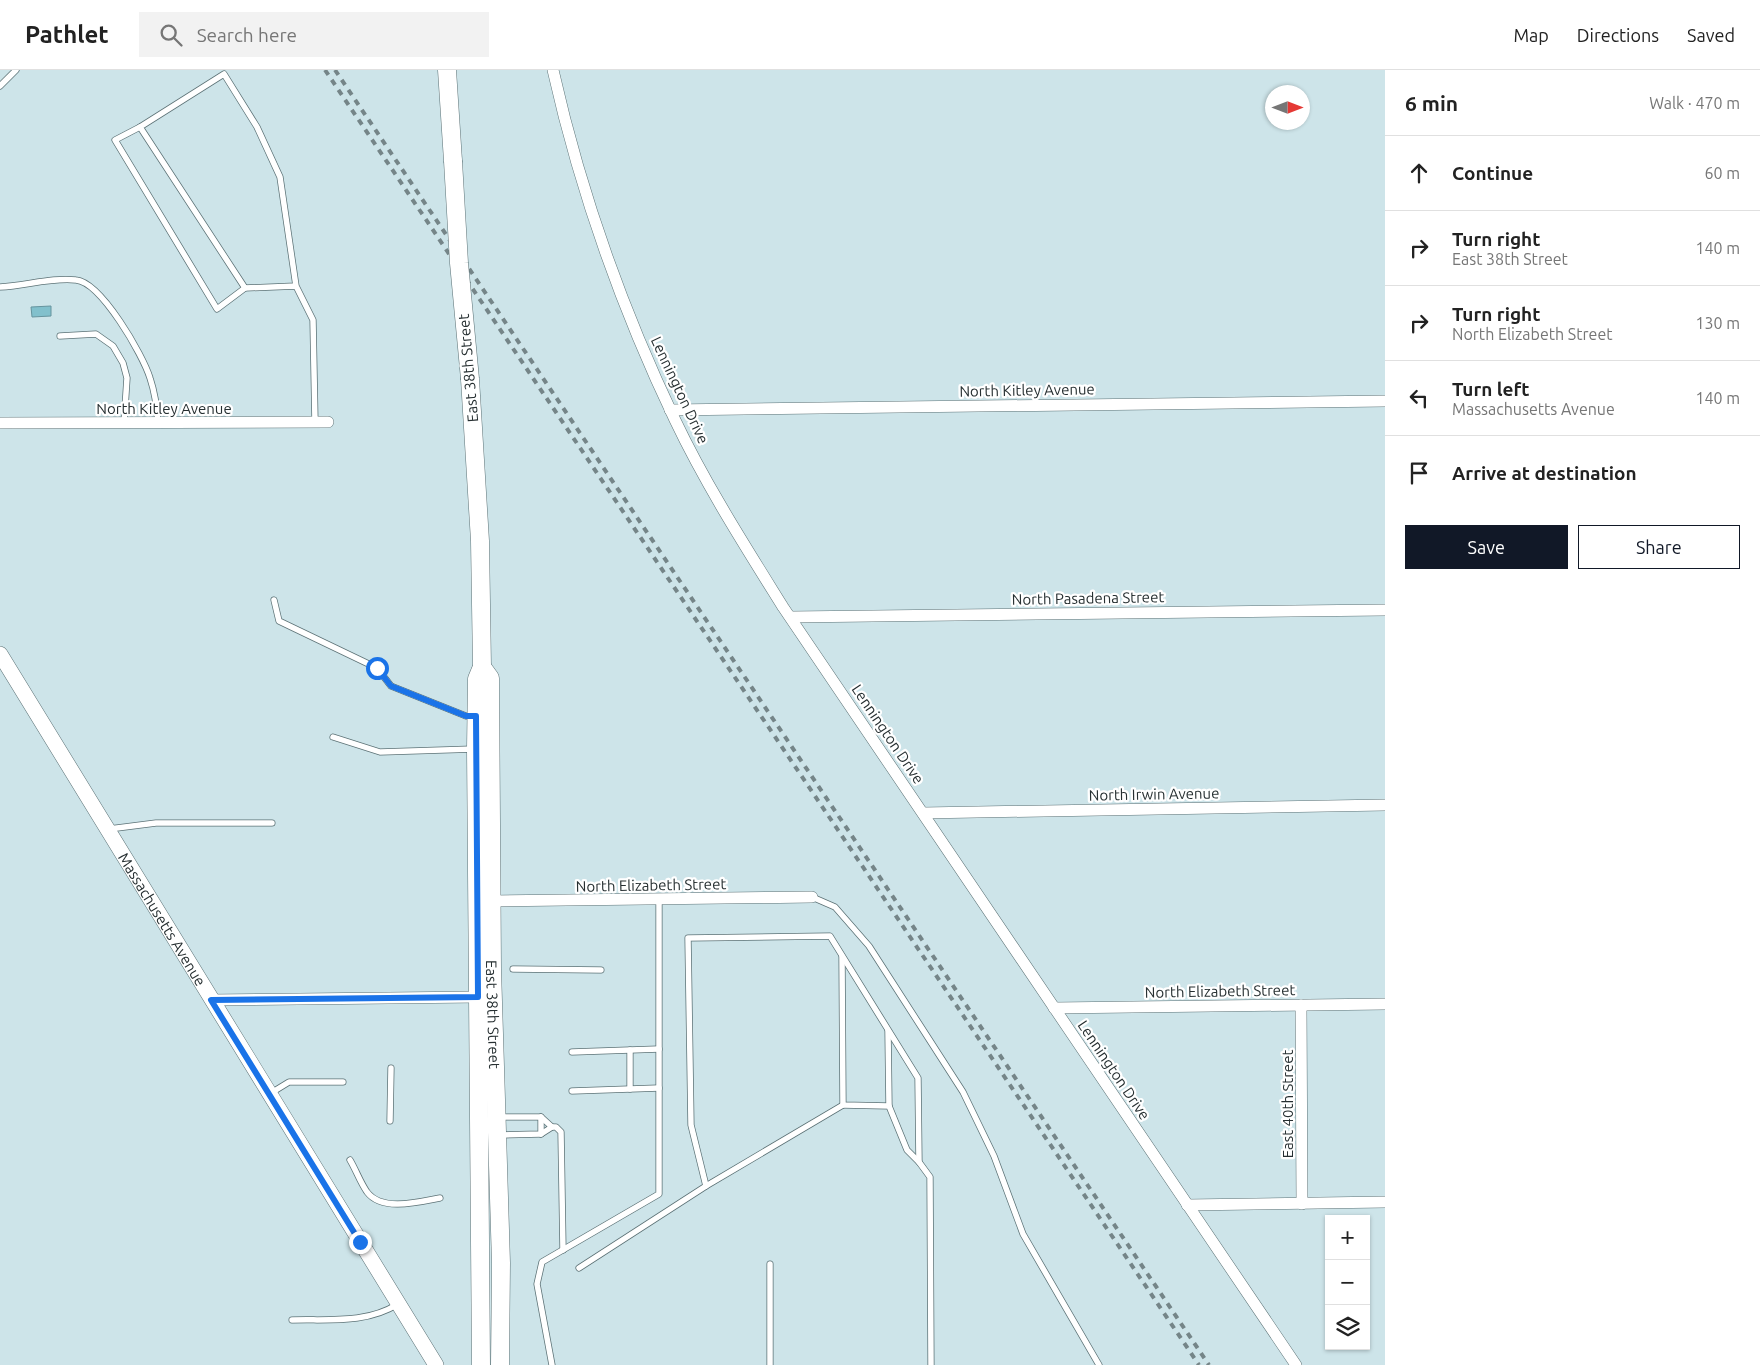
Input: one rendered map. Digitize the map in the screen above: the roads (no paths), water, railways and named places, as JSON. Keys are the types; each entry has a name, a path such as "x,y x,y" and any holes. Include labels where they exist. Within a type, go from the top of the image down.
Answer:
{"main road":[{"name":"East 38th Street","path":"447,70 460,270 470,379 479,531 482,667 477,679 476,749 481,1365"},
{"name":"Massachusetts Avenue","path":"0,654 436,1365"},
{"name":"East 38th Street","path":"482,667 490,678 492,901 501,1263 500,1365"}],"street":[{"name":"Lennington Drive","path":"553,70 577,162 605,248 649,362 670,410 728,518 791,617 1296,1365"},
{"name":"North Kitley Avenue","path":"670,410 1385,401"},
{"name":"North Kitley Avenue","path":"0,423 328,422"},
{"name":"North Pasadena Street","path":"791,617 1385,610"},
{"name":"North Irwin Avenue","path":"923,813 1385,805"},
{"name":"North Elizabeth Street","path":"492,901 812,897"},
{"path":"211,1000 478,997"},
{"name":"North Elizabeth Street","path":"1054,1008 1385,1004"},
{"name":"East 40th Street","path":"1301,1005 1302,1204"},
{"path":"1187,1205 1385,1202"}],"lane":[{"path":"0,86 16,70"},
{"path":"296,286 245,288 218,309 115,140 140,127 227,72 257,127 280,177 296,286 313,320 315,422"},
{"path":"140,127 245,288"},
{"path":"0,287 78,280 91,287 124,326 138,351 150,376 156,401 158,423"},
{"path":"60,336 96,334 113,346 123,363 127,378 124,423"},
{"path":"274,600 279,621 377,668 391,686 466,716 476,716"},
{"path":"333,737 380,752 476,749"},
{"path":"107,829 156,823 272,823"},
{"path":"812,897 835,907 869,946 962,1092 994,1156 1023,1234 1099,1365"},
{"path":"552,1365 537,1284 542,1262 659,1194 659,900"},
{"path":"706,1186 691,1125 688,938 830,936 918,1078 919,1162"},
{"path":"842,955 843,1106"},
{"path":"513,969 601,970"},
{"path":"888,1030 889,1106 907,1150 930,1177 931,1365"},
{"path":"572,1052 659,1049"},
{"path":"630,1050 630,1089"},
{"path":"390,1121 391,1068"},
{"path":"269,1094 290,1082 343,1082"},
{"path":"572,1091 659,1088"},
{"path":"579,1268 706,1186 843,1106 889,1106"},
{"path":"497,1117 541,1116 560,1132 563,1250"},
{"path":"541,1116 541,1134"},
{"path":"497,1135 541,1134 552,1126"},
{"path":"350,1160 368,1193 384,1202 411,1204 440,1198"},
{"path":"770,1264 770,1365"},
{"path":"292,1320 365,1319 385,1312 398,1304"}],"water":[{"path":"51,306 51,316 32,317 31,307"}],"railway":[{"path":"325,70 1199,1365"},
{"path":"335,70 1209,1365"}]}
